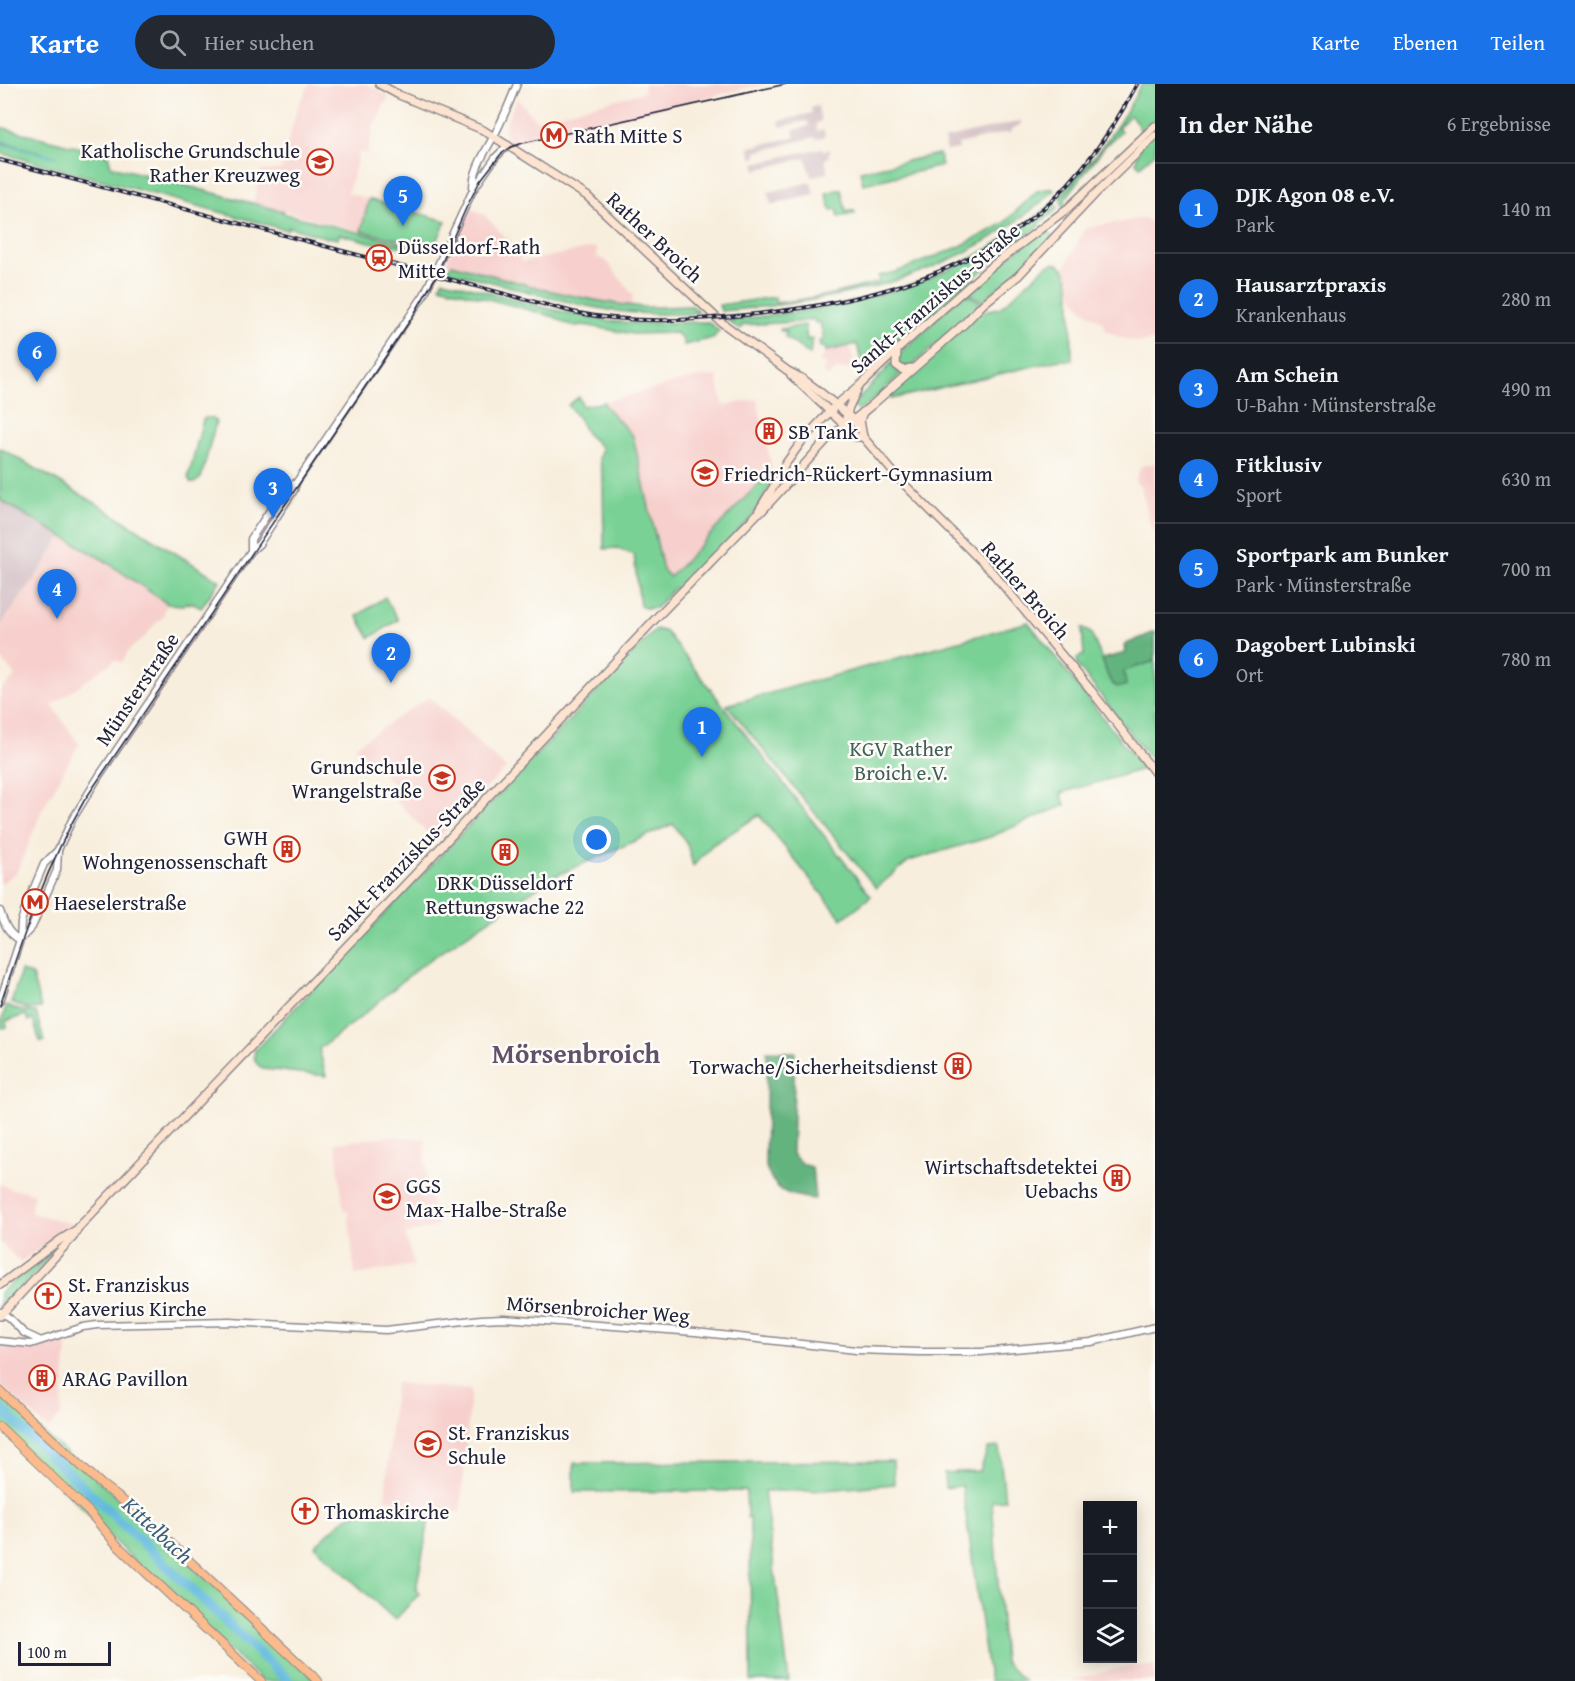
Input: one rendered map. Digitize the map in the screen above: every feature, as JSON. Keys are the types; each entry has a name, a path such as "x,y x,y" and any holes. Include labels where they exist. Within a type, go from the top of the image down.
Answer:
{"main road":[{"name":"Rather Broich","path":"379,84 494,136 587,196 721,322 788,371 857,437 863,437"},
{"name":"Sankt-Franziskus-Straße","path":"758,513 784,466 802,441 836,405 988,269 1068,208 1155,126"},
{"name":"Sankt-Franziskus-Straße","path":"0,1285 78,1228 471,816 659,614 762,511 832,434 863,412 964,324 983,304 1018,276 1095,194 1155,136"},
{"path":"898,349 895,362 898,367 906,370 915,366"},
{"name":"Rather Broich","path":"788,371 803,379 836,405 861,429"},
{"path":"846,426 847,414 858,387"},
{"path":"832,434 837,417 836,405"},
{"name":"Rather Broich","path":"863,412 861,417 863,437 900,480 999,580 1098,698 1155,773"},
{"path":"802,441 805,452 814,453"},
{"name":"Sankt-Franziskus-Straße","path":"1,1313 73,1237 78,1228"},
{"path":"0,1390 101,1484 135,1510 318,1681"},
{"path":"0,1427 90,1513 118,1546 261,1681"}],"street":[{"name":"Münsterstraße","path":"473,190 473,182 482,157 517,84"},
{"name":"Münsterstraße","path":"0,1001 20,940 21,922 25,909 44,864 58,850 92,786 250,551 259,544 297,483 424,295 473,190 496,157 508,146"},
{"name":"Münsterstraße","path":"20,940 32,927 57,870 58,850"},
{"path":"0,910 12,936 20,940"},
{"path":"1,1313 24,1333 39,1340"},
{"name":"Mörsenbroicher Weg","path":"0,1341 31,1344 83,1327 97,1325 229,1323 386,1330 504,1318 695,1332 866,1351 981,1352 1091,1342 1155,1327"},
{"path":"22,1344 24,1333"}],"shaded area":[{"name":"Katholische Grundschule Rather Kreuzweg","path":"310,84 367,84 389,96 374,125 367,154 359,152 348,193 369,199 361,231 253,203 261,171 281,169 297,108"},
{"path":"643,84 765,84 587,125 586,121 531,134 531,138 510,143 505,135 504,128 517,98 536,120 644,92"},
{"path":"818,106 821,121 816,124 817,131 824,130 825,136 756,152 757,157 752,158 749,147 795,137 793,130 809,126 807,121 780,127 779,121 812,113 811,107"},
{"path":"1021,121 1022,124 1012,129 1011,133 958,144 958,149 947,151 944,139"},
{"path":"822,148 824,151 829,149 830,153 825,159 828,173 811,177 806,158 756,170 754,163 779,159"},
{"path":"811,182 814,195 771,205 768,192"},
{"path":"469,208 485,215 513,246 522,262 596,247 598,259 602,258 607,262 633,295 632,306 550,292 446,263"},
{"path":"1144,218 1155,224 1155,340 1139,343 1105,330 1104,323 1084,310 1071,290 1065,267 1085,228"},
{"path":"850,346 852,369 836,370 828,377 822,372 826,366 819,361 826,351"},
{"name":"Friedrich-Rückert-Gymnasium","path":"717,376 723,406 757,399 772,469 670,577 663,571 633,436 605,406 604,402 693,378"},
{"path":"1155,463 1155,542 1141,488 1135,481 1141,466"},
{"path":"0,500 62,536 0,626"},
{"path":"62,536 102,559 168,604 163,612 165,614 146,636 128,651 123,661 115,660 52,705 79,744 42,810 17,872 0,884 0,690 16,677 0,658 0,626"},
{"name":"Grundschule Wrangelstraße","path":"429,697 506,768 435,841 395,800 397,788 355,746"},
{"name":"GGS Max-Halbe-Straße","path":"394,1136 426,1139 428,1184 438,1226 405,1235 414,1265 355,1275 348,1211 344,1211 335,1143"},
{"path":"0,1184 11,1189 34,1193 31,1213 74,1224 20,1262 0,1242"},
{"path":"68,1337 61,1415 48,1429 0,1385 0,1346 52,1344"},
{"name":"St. Franziskus Schule","path":"395,1383 471,1390 460,1513 385,1499"},
{"path":"1132,1666 1155,1666 1155,1681 1070,1681 1110,1670"}],"green space":[{"path":"1141,84 1155,84 1155,153 1140,166 1136,162 1141,137 1139,126 1130,115 1118,128 1121,131 1105,146 1065,199 1067,226 1060,196 1115,129"},
{"path":"0,127 108,155 111,166 282,211 285,214 417,247 417,249 370,242 339,234 338,239 288,227 287,230 0,153 0,143 56,157 0,141"},
{"path":"939,154 942,166 863,184 860,171"},
{"path":"1052,188 1054,191 1018,220 980,245 940,264 856,291 812,300 721,311 719,305 775,297 776,303 828,295 879,282 878,276 896,272 959,247 1003,224 1037,191"},
{"path":"841,189 846,212 854,210 855,214 839,217 837,209 831,210 826,193"},
{"path":"369,199 446,221 434,248 361,231"},
{"path":"1055,201 1058,209 985,268 903,340 901,337 864,373 857,344 826,351 825,347 820,347 819,341 824,340 820,322 815,323 814,319 742,325 739,329 727,320 848,303 912,284 972,258 1001,241"},
{"path":"1045,228 1053,237 1024,267 982,301 967,292 995,267"},
{"path":"1054,263 1063,267 1068,277 1072,360 1060,360 891,399 889,394 977,315 983,311 1000,308 1046,266"},
{"path":"452,264 523,284 594,300 642,307 692,306 699,312 691,314 639,313 583,305 446,271"},
{"path":"444,280 550,309 609,321 709,322 719,331 713,338 684,345 677,333 633,334 584,325 574,326 555,317 440,286"},
{"path":"963,294 981,303 912,366 900,367 897,357 902,351"},
{"path":"805,325 807,340 812,339 810,355 785,337 786,331 780,329"},
{"path":"891,363 897,371 902,373 859,411 853,406"},
{"path":"579,397 583,406 604,402 605,406 633,436 663,570 670,577 765,477 768,480 774,480 754,515 695,575 677,590 674,588 656,608 640,606 634,555 617,548 604,549 603,477 599,458 602,448 586,433 568,405"},
{"path":"205,418 212,418 216,422 201,478 191,483 188,478"},
{"path":"0,448 97,504 220,581 201,608 191,602 189,604 186,602 184,605 168,604 102,559 0,500"},
{"path":"385,597 398,620 370,638 357,616"},
{"name":"KGV Rather Broich e.V.","path":"1028,622 1143,769 1061,793 1065,805 990,837 909,861 876,888 727,705"},
{"path":"1082,628 1091,633 1112,683 1119,667 1155,656 1155,765 1077,665 1077,658 1084,655"},
{"path":"656,629 666,632 871,896 842,919 759,815 712,845 693,866 687,844 673,824 553,877 419,967 356,1021 319,1049 326,1076 264,1069 259,1065 255,1061 255,1050"},
{"path":"1155,632 1155,661 1124,671 1126,685 1120,687 1112,684 1102,659 1126,653 1124,645"},
{"path":"21,971 32,975 41,1008 27,1009 11,1003"},
{"path":"6,1006 36,1012 44,1041 40,1042 33,1019 28,1021 26,1015 6,1021 7,1027 0,1027"},
{"path":"767,1051 795,1052 792,1154 802,1164 812,1167 815,1199 789,1194 777,1187 765,1164"},
{"path":"50,1252 52,1255 5,1305 0,1304 0,1292"},
{"path":"0,1395 122,1501 317,1681 262,1681 119,1546 0,1423"},
{"path":"999,1447 1005,1500 992,1501 1004,1662 1024,1681 990,1681 962,1486 945,1488 944,1473 980,1471 988,1448"},
{"path":"893,1461 894,1484 812,1491 764,1491 789,1681 751,1681 750,1518 747,1518 746,1491 574,1492 574,1463"},
{"path":"384,1505 430,1514 416,1590 419,1593 395,1620 315,1546 346,1518 364,1509"}],"waterway":[{"path":"0,142 55,157"},
{"name":"Kittelbach","path":"0,1408 289,1681"}],"tram line":[{"path":"439,269 480,181 501,154 511,147 786,84"},
{"path":"0,1006 47,876 84,801 413,316 435,278"}],"railway":[{"path":"0,160 573,312 638,320 702,319 781,311 889,289 924,278 989,247 1038,213 1071,180 1114,124 1137,84"}],"place":[{"name":"Rath Mitte S","path":"554,135"},
{"name":"Katholische Grundschule Rather Kreuzweg","path":"320,162"},
{"name":"Sportpark am Bunker","path":"403,226"},
{"name":"Düsseldorf-Rath Mitte","path":"379,258"},
{"name":"Dagobert Lubinski","path":"37,382"},
{"name":"SB Tank","path":"769,431"},
{"name":"Friedrich-Rückert-Gymnasium","path":"705,473"},
{"name":"Am Schein","path":"273,518"},
{"name":"Fitklusiv","path":"57,619"},
{"name":"Hausarztpraxis","path":"391,683"},
{"name":"DJK Agon 08 e.V.","path":"702,757"},
{"name":"Grundschule Wrangelstraße","path":"442,778"},
{"name":"GWH Wohngenossenschaft","path":"287,849"},
{"name":"DRK Düsseldorf Rettungswache 22","path":"505,852"},
{"name":"Haeselerstraße","path":"35,902"},
{"name":"Torwache/Sicherheitsdienst","path":"958,1066"},
{"name":"Wirtschaftsdetektei Uebachs","path":"1117,1178"},
{"name":"GGS Max-Halbe-Straße","path":"387,1197"},
{"name":"St. Franziskus Xaverius Kirche","path":"48,1296"},
{"name":"ARAG Pavillon","path":"42,1378"},
{"name":"St. Franziskus Schule","path":"428,1444"},
{"name":"Thomaskirche","path":"305,1511"}],"district":[{"name":"Mörsenbroich","path":"576,1053"}]}
